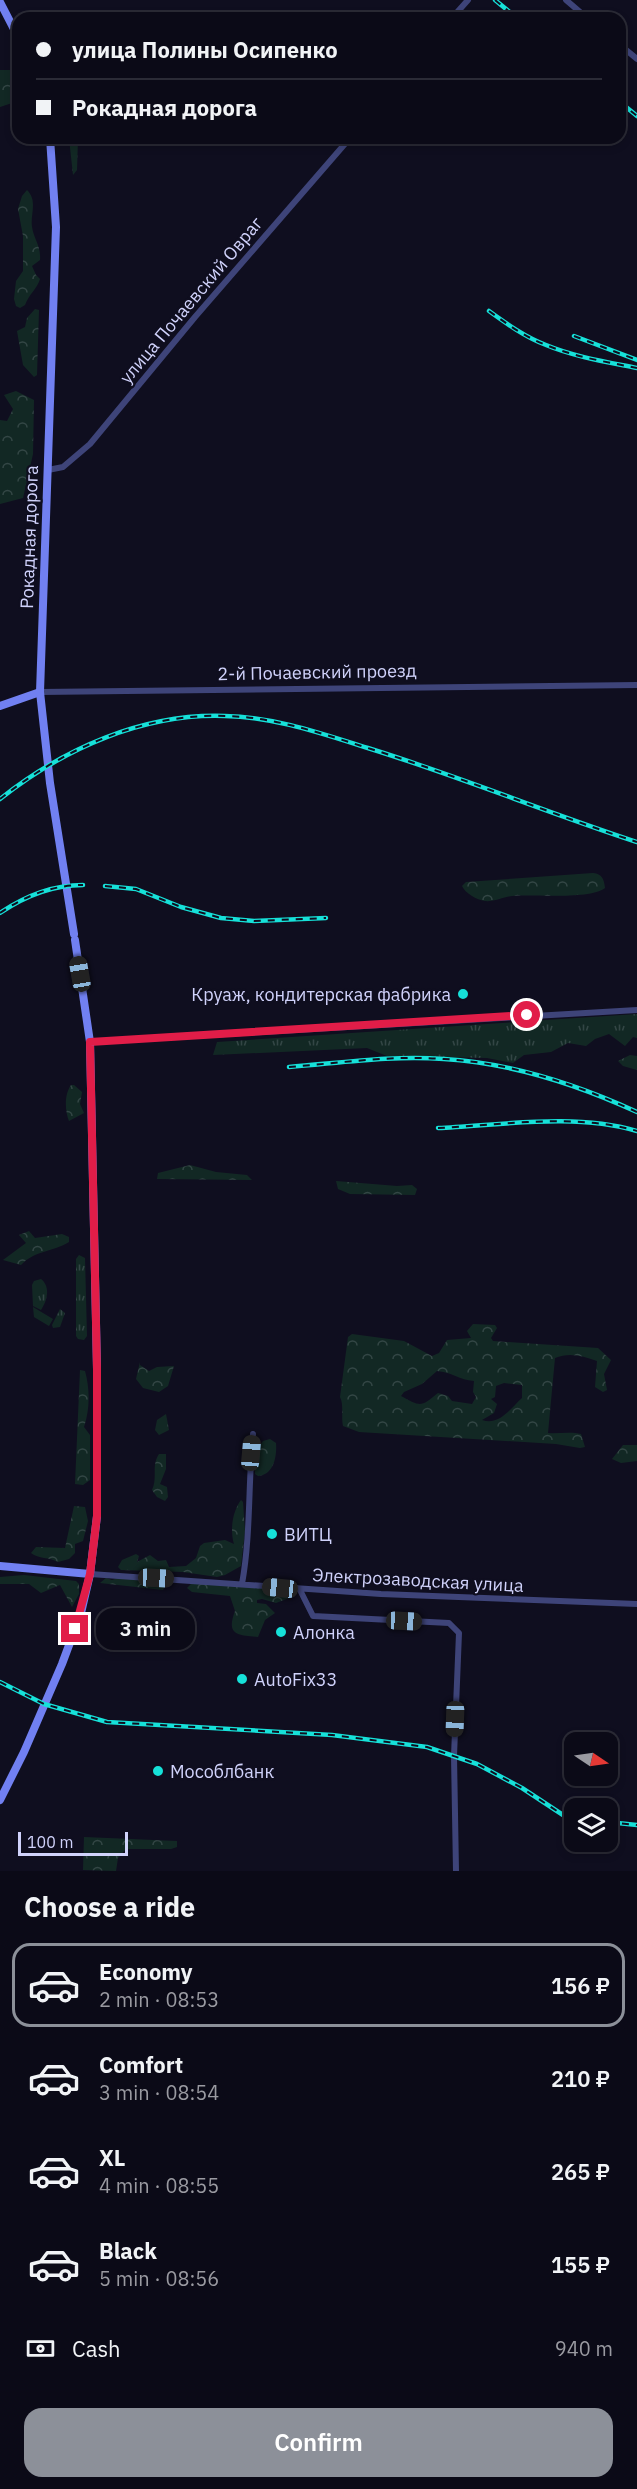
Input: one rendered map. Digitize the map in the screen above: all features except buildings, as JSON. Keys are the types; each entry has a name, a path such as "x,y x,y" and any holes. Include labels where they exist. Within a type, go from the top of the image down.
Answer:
{"main road":[{"path":"0,2 12,25"},
{"name":"Рокадная дорога","path":"0,1800 24,1752 81,1613 90,1574 97,1516 90,1042 50,783 40,692 56,227 50,144"},
{"name":"2-й Почаевский проезд","path":"0,706 40,692"},
{"path":"0,1566 90,1574"}],"street":[{"path":"457,12 468,0"},
{"path":"566,0 580,12"},
{"name":"улица Почаевский Овраг","path":"48,470 63,467 90,444 195,317 345,144"},
{"name":"2-й Почаевский проезд","path":"40,692 637,685"},
{"path":"90,1042 637,1010"},
{"path":"242,1584 247,1550 253,1434"},
{"name":"Электрозаводская улица","path":"90,1574 300,1590 637,1604"},
{"path":"300,1590 313,1616 449,1623 459,1633 454,1756 456,1871"}],"green space":[{"path":"0,70 12,70 12,103 0,107"},
{"path":"70,144 78,144 77,170 73,175"},
{"path":"27,190 32,199 32,227 40,255 40,260 32,266 40,279 25,305 20,308 16,306 14,299 16,281 23,271 23,236 18,209 22,196"},
{"path":"35,309 39,310 37,375 34,377 23,365 17,331 25,327 27,318"},
{"path":"16,391 34,400 33,454 23,498 0,504 0,420 7,421 13,409 4,395"},
{"path":"599,874 605,888 587,894 512,896 485,901 472,896 462,886 466,882"},
{"path":"637,1014 637,1038 633,1037 625,1046 609,1034 595,1039 586,1046 568,1043 551,1052 524,1055 513,1063 487,1058 387,1056 367,1048 213,1055 217,1042"},
{"path":"630,1055 637,1056 637,1070 623,1066 618,1061"},
{"path":"71,1085 82,1092 80,1104 84,1113 69,1121 66,1103"},
{"path":"190,1165 216,1172 247,1175 252,1180 157,1179 158,1173"},
{"path":"336,1181 412,1185 417,1189 415,1195 350,1194 338,1189"},
{"path":"29,1231 35,1238 62,1234 69,1237 69,1242 32,1256 21,1265 3,1260 26,1243 19,1235"},
{"path":"79,1255 85,1258 87,1336 84,1340 76,1336 76,1259"},
{"path":"41,1279 46,1286 47,1294 41,1310 33,1306 32,1285 34,1281"},
{"path":"33,1307 53,1319 49,1326 34,1317"},
{"path":"60,1309 65,1313 60,1327 53,1328 52,1325"},
{"path":"473,1324 495,1325 497,1328 491,1338 493,1341 598,1348 611,1360 604,1374 607,1390 603,1392 595,1387 597,1361 571,1355 555,1358 548,1433 581,1434 585,1447 359,1432 343,1426 340,1397 348,1337 352,1334 404,1341 432,1356 439,1353 447,1340 471,1338 467,1331","holes":["437,1371 474,1381 473,1392 476,1397 472,1404 452,1401 448,1396 438,1393 421,1404 401,1396 404,1392 422,1384","504,1383 522,1385 522,1398 499,1419 482,1420 494,1413 497,1404 491,1399 495,1397 496,1386"]},
{"path":"140,1362 140,1365 149,1371 157,1367 174,1366 168,1386 159,1392 143,1388 136,1379"},
{"path":"80,1370 85,1371 88,1385 89,1399 84,1427 90,1435 90,1480 83,1485 75,1484"},
{"path":"166,1414 169,1430 159,1435 155,1430 157,1420"},
{"path":"270,1439 276,1443 273,1464 268,1472 258,1476 255,1474 257,1452 263,1441"},
{"path":"623,1445 637,1445 637,1461 621,1463 612,1459"},
{"path":"159,1454 166,1454 166,1469 160,1484 167,1487 168,1497 165,1501 157,1497 152,1490 155,1463"},
{"path":"241,1500 245,1531 241,1566 225,1575 217,1577 183,1572 121,1570 118,1567 122,1560 136,1554 139,1556 137,1562 150,1555 158,1561 166,1560 169,1567 186,1566 196,1558 200,1546 204,1543 225,1540 234,1544 233,1522"},
{"path":"74,1506 85,1507 88,1521 83,1541 75,1544 75,1553 69,1559 58,1562 31,1553 36,1547 65,1548"},
{"path":"24,1575 76,1581 79,1584 79,1594 72,1607 60,1585 41,1593 29,1584 0,1584 0,1577"},
{"path":"106,1578 161,1581 167,1584 163,1590 100,1583"},
{"path":"191,1584 287,1590 293,1593 292,1597 276,1603 257,1600 257,1603 266,1604 275,1613 265,1620 258,1637 235,1632 232,1625 235,1611 230,1596 192,1592 187,1588"},
{"path":"84,1837 177,1841 177,1847 126,1849 118,1858 116,1871 83,1870"}],"railway":[{"path":"495,0 510,12"},
{"path":"626,107 637,116"},
{"path":"489,311 538,342 580,356 637,368"},
{"path":"574,336 637,360"},
{"path":"0,799 24,781 77,750 134,728 194,717 244,717 299,727 371,749 637,842"},
{"path":"0,913 19,901 50,889 83,885"},
{"path":"105,886 136,889 181,907 221,918 254,921 326,918"},
{"path":"289,1067 405,1058 469,1061 543,1076 591,1092 637,1112"},
{"path":"438,1128 564,1121 614,1126 637,1131"},
{"path":"0,1682 44,1704 107,1722 332,1735 427,1747 477,1764 522,1788 564,1815"},
{"path":"618,1823 637,1825"}],"place":[{"name":"Круаж, кондитерская фабрика","path":"463,994"},
{"name":"ВИТЦ","path":"272,1534"},
{"name":"Алонка","path":"281,1632"},
{"name":"AutoFix33","path":"242,1679"},
{"name":"Мособлбанк","path":"158,1771"}],"route":[{"path":"75,1629 90,1574 97,1516 97,1369 90,1042 527,1015"}]}
